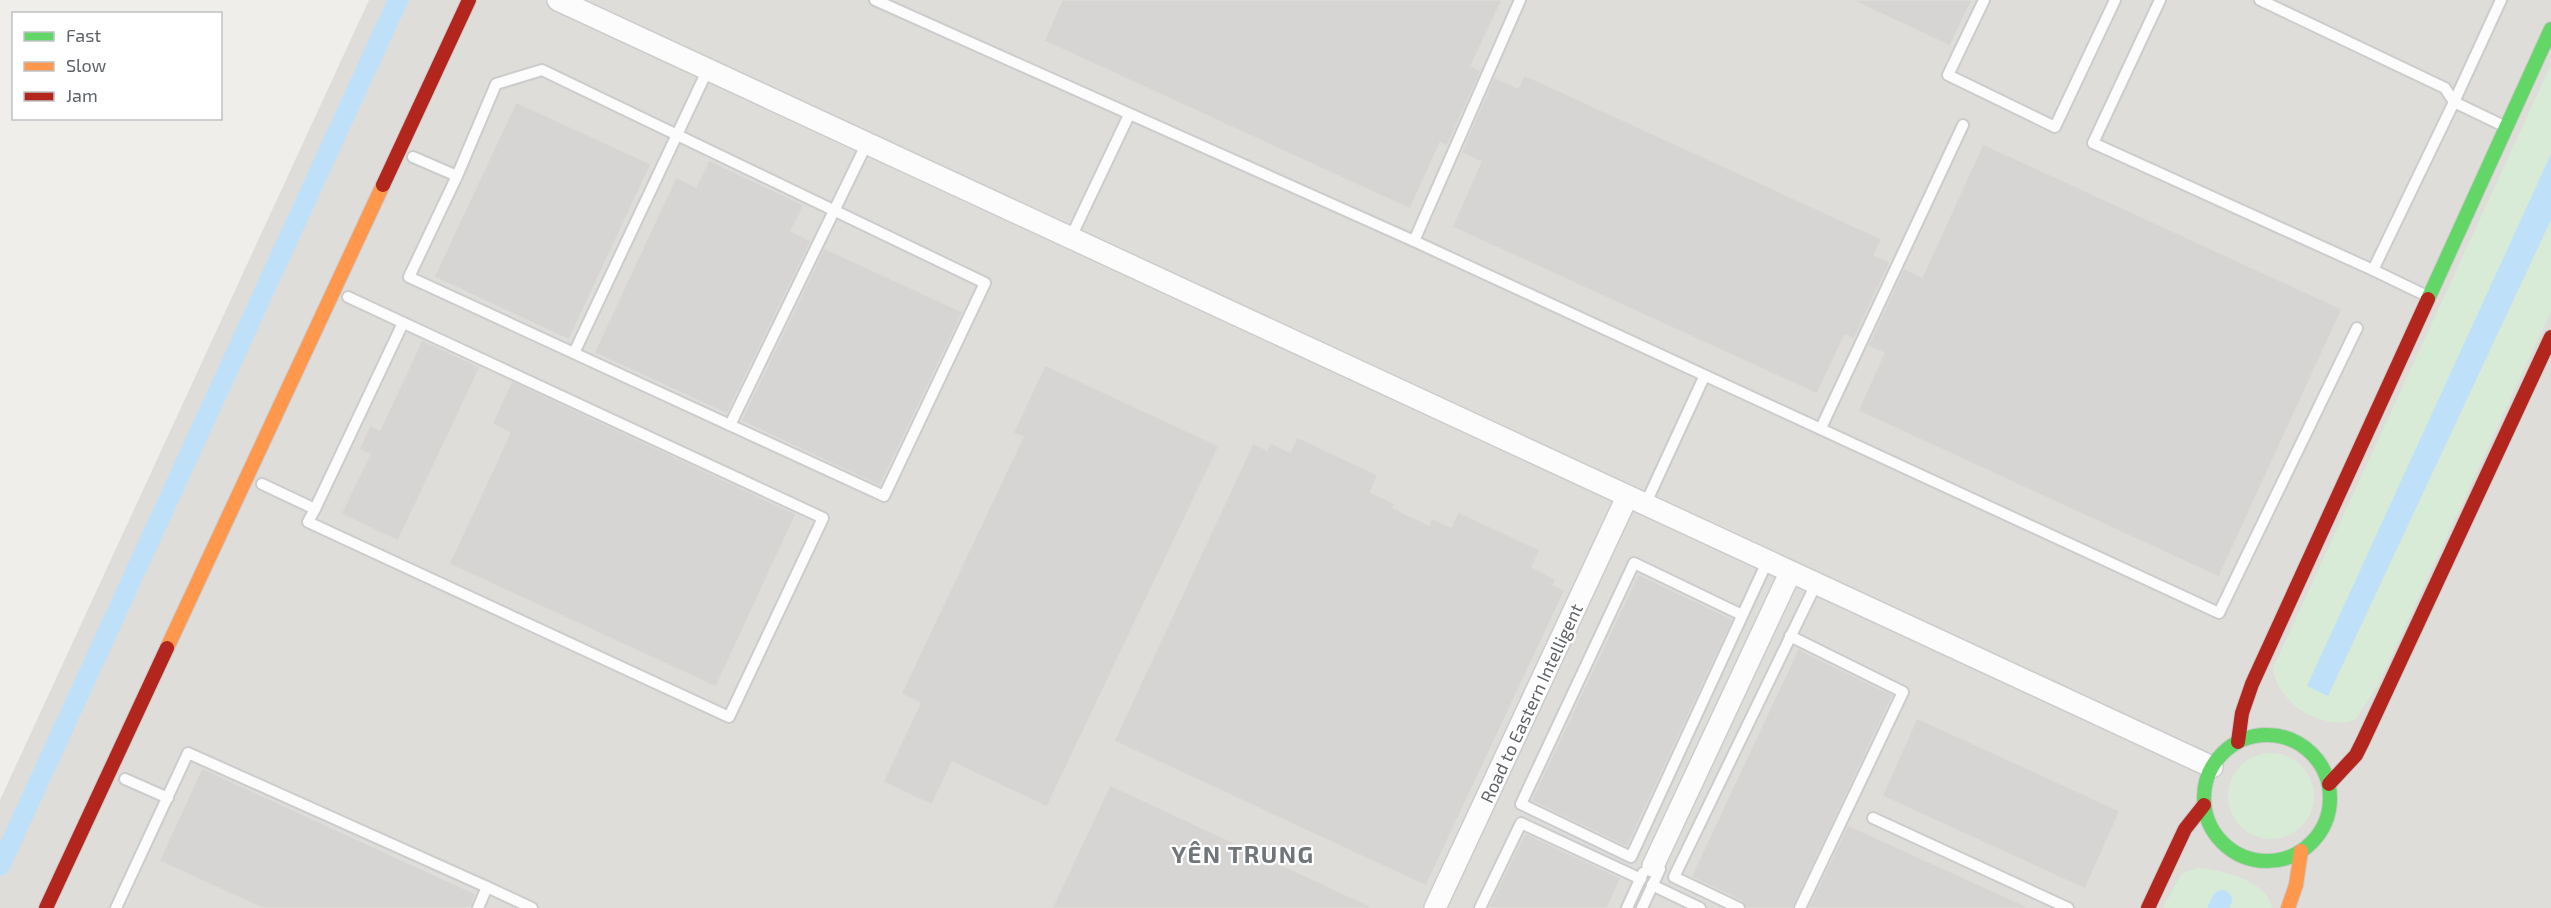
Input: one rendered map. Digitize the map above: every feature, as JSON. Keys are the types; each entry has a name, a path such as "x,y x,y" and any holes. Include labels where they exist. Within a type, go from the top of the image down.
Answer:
{"main road":[{"path":"46,908 469,0"},
{"path":"2238,742 2249,690 2551,29"},
{"path":"2329,784 2356,755 2363,741 2551,338"},
{"path":"2269,735 2295,741 2317,759 2329,784 2331,804 2325,823 2314,841 2289,858 2269,861 2239,855 2216,835 2204,806 2204,789 2212,767 2220,756 2238,742 2269,735"},
{"path":"2148,908 2185,829 2204,806"},
{"path":"2288,908 2296,885 2301,851"}],"street":[{"path":"558,0 2212,767"},
{"name":"Road to Eastern Intelligent","path":"1435,908 1636,501"},
{"path":"1649,876 1791,573"}],"lane":[{"path":"875,0 1413,241 2219,613 2357,328"},
{"path":"1413,241 1520,0"},
{"path":"1984,0 1948,75 2055,127 2115,0"},
{"path":"2160,0 2093,142 2429,297"},
{"path":"2260,0 2445,88 2454,102 2506,127"},
{"path":"2373,270 2501,0"},
{"path":"574,353 708,69"},
{"path":"542,70 677,135 985,283 884,496 409,277 496,84 542,70"},
{"path":"1071,237 1129,115"},
{"path":"1821,428 1963,125"},
{"path":"730,425 867,143"},
{"path":"413,157 456,176"},
{"path":"348,297 823,518 729,717 308,522 403,323"},
{"path":"1636,501 1704,377"},
{"path":"262,484 315,509"},
{"path":"1742,615 1634,563 1521,804 1631,858 1767,562"},
{"path":"1740,908 1674,877 1815,584"},
{"path":"1790,636 1903,692 1800,908"},
{"path":"116,908 188,753 532,908"},
{"path":"125,779 168,798"},
{"path":"1874,818 2068,908"},
{"path":"1480,908 1521,823 1649,876 1701,908"},
{"path":"1627,908 1649,876"},
{"path":"1642,908 1649,876"},
{"path":"478,908 487,887"}],"shaded area":[{"path":"369,0 2551,0 2551,908 0,908 0,800"}],"green space":[{"path":"2551,65 2551,311 2378,685 2355,720 2342,722 2316,718 2292,703 2276,681 2273,668"},
{"path":"2271,753 2288,756 2302,765 2311,779 2314,796 2311,813 2302,827 2288,836 2271,839 2254,836 2240,827 2231,813 2228,796 2231,779 2240,765 2254,756"},
{"path":"2200,868 2232,875 2253,884 2262,891 2272,908 2163,908 2182,873"}],"water":[{"path":"2551,154 2551,220 2328,696 2307,686"}],"building":[{"path":"1062,0 1502,0 1471,66 1481,71 1447,146 1440,143 1410,209 1044,41"},
{"path":"1852,0 1972,0 1950,46"},
{"path":"1524,75 1882,239 1874,255 1890,262 1854,339 1845,335 1817,394 1452,227 1481,162 1461,153 1494,77 1518,88"},
{"path":"516,102 651,164 569,340 434,277"},
{"path":"1983,144 2342,309 2219,577 1858,411 1884,353 1868,346 1904,268 1922,277"},
{"path":"709,160 804,205 791,231 811,241 727,414 594,353 676,177 696,187"},
{"path":"824,248 963,312 880,486 741,421"},
{"path":"422,340 480,367 398,541 341,514 370,454 359,449 370,426 380,430"},
{"path":"1045,365 1219,446 1047,807 952,762 932,805 883,782 920,703 901,694 1023,437 1013,433"},
{"path":"512,381 796,514 716,687 449,564 510,433 492,424"},
{"path":"1297,437 1378,475 1370,492 1395,504 1393,508 1429,525 1432,518 1451,527 1458,512 1540,550 1532,567 1556,579 1553,585 1565,590 1426,886 1114,741 1253,443 1267,450 1271,443 1290,452"},
{"path":"1638,574 1733,619 1627,847 1531,801"},
{"path":"1798,649 1893,695 1793,908 1746,908 1742,901 1691,877"},
{"path":"1917,718 2120,811 2085,889 1882,796"},
{"path":"202,768 476,894 470,908 262,908 159,861"},
{"path":"1110,785 1374,908 1052,908"},
{"path":"1526,815 1624,862 1624,863 1526,817"},
{"path":"1848,825 2030,908 1808,908"},
{"path":"1525,833 1621,878 1607,908 1488,908"}],"waterway":[{"path":"0,866 398,0"},
{"path":"2218,908 2222,900"}],"traffic: fast":[{"path":"2428,299 2551,29"},
{"path":"2267,735 2291,740 2312,753 2325,774 2330,798 2325,822 2312,843 2291,856 2267,861 2243,856 2222,843 2209,822 2204,798 2209,774 2222,753 2243,740 2267,735"}],"traffic: slow":[{"path":"167,648 383,185"},
{"path":"2288,908 2296,885 2301,851"}],"traffic: jam":[{"path":"383,185 469,0"},
{"path":"2238,742 2242,713 2252,684 2428,299"},
{"path":"2329,784 2356,755 2363,741 2551,337"},
{"path":"46,908 167,648"},
{"path":"2148,908 2185,829 2204,805"}],"district":[{"name":"YÊN TRUNG","path":"1243,853"}]}
